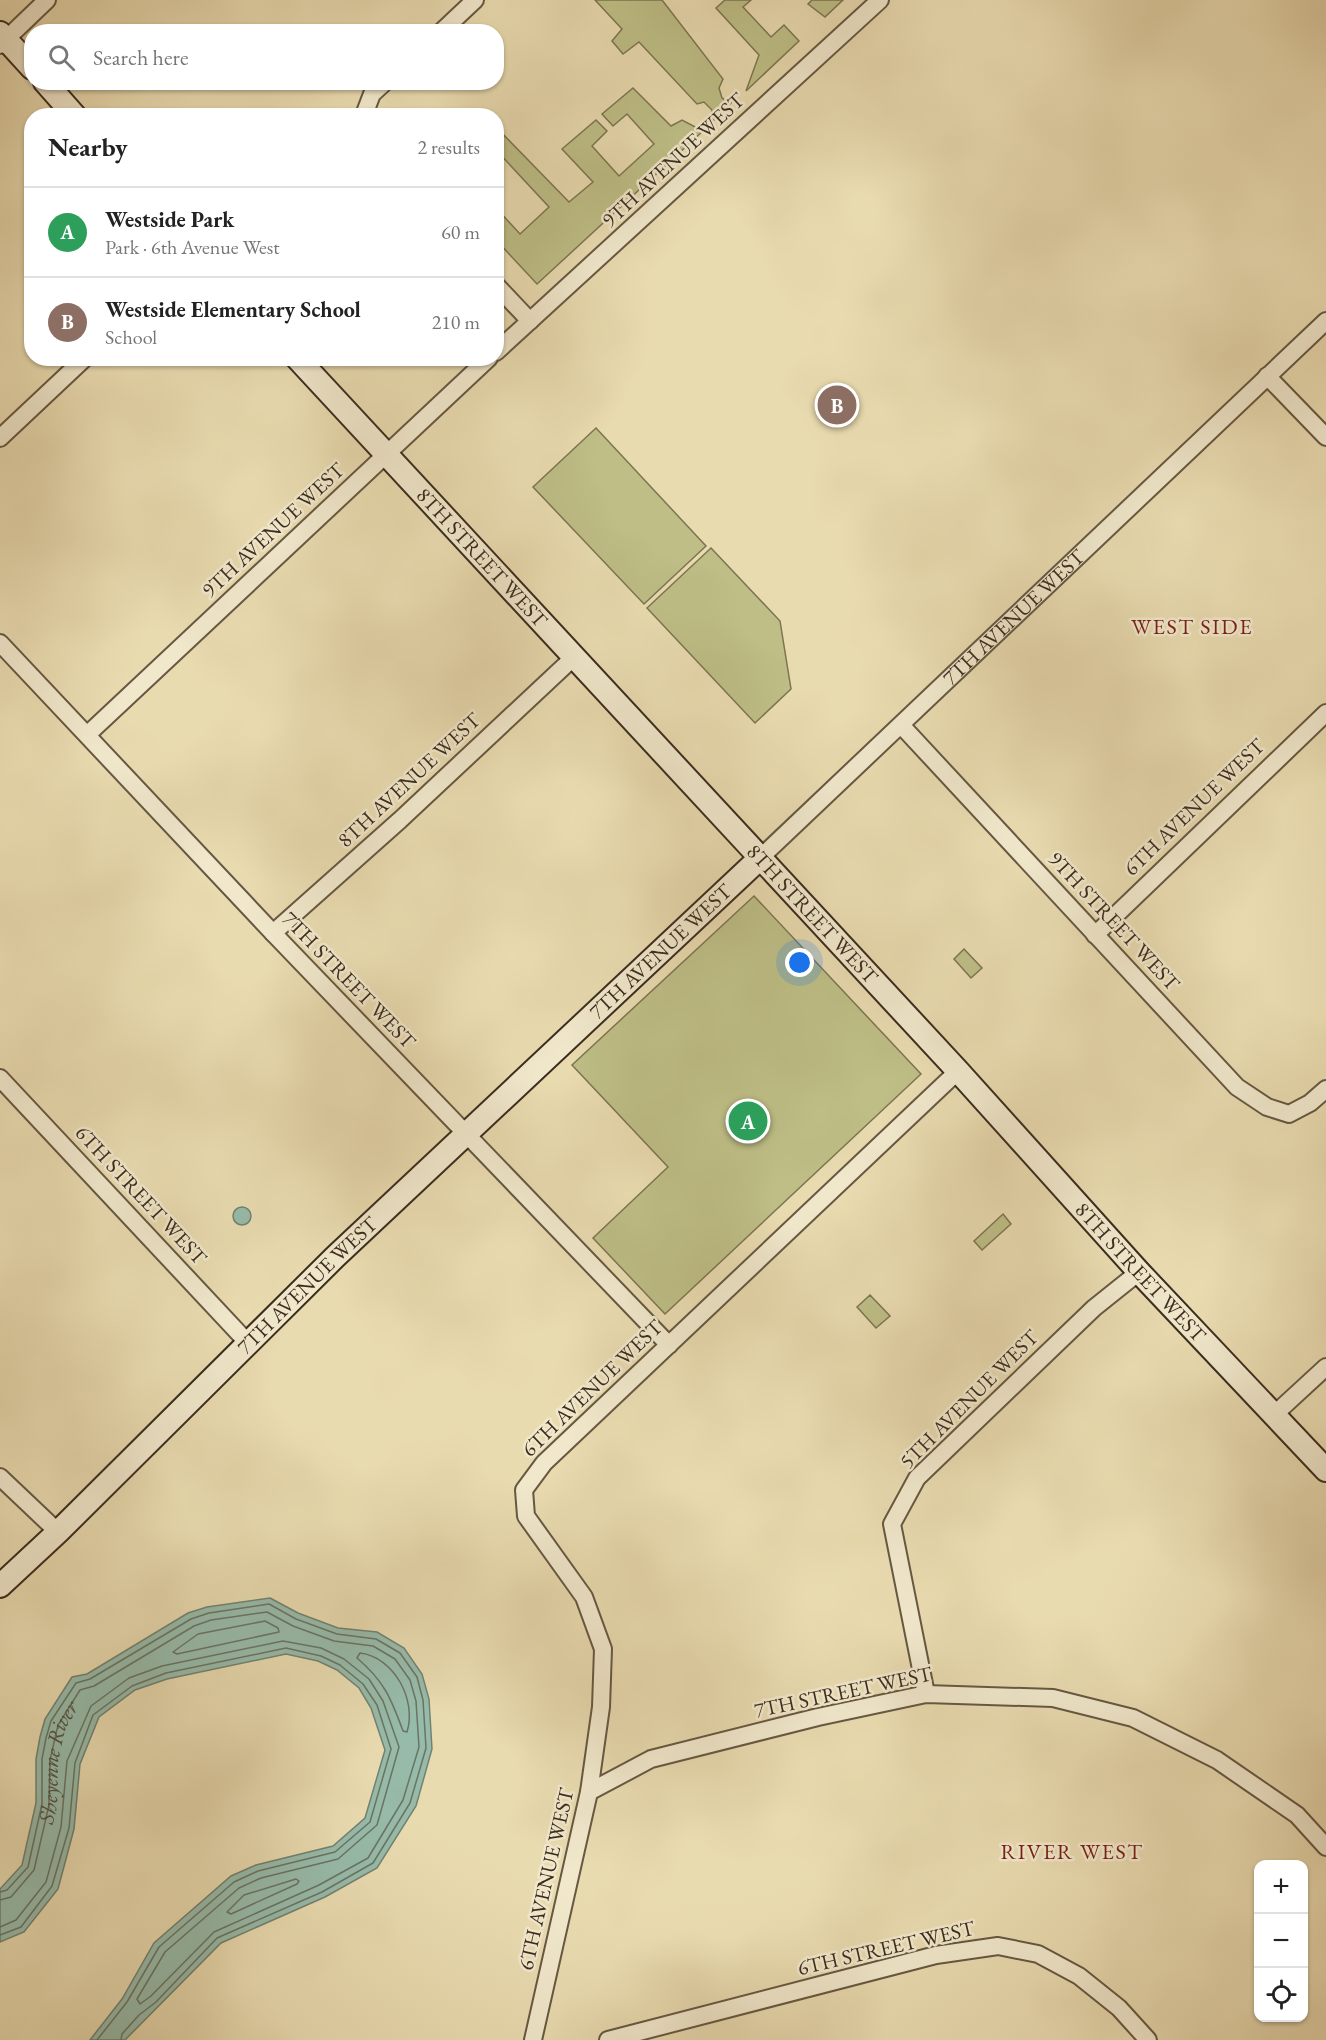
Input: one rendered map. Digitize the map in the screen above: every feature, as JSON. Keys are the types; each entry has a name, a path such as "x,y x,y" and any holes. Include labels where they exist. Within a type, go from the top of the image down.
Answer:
{"street":[{"path":"24,60 2,39 47,0"},
{"path":"450,24 475,0"},
{"name":"9TH AVENUE WEST","path":"504,345 880,0"},
{"path":"52,90 68,108"},
{"path":"367,108 372,94 377,90"},
{"path":"504,293 530,321"},
{"name":"7TH AVENUE WEST","path":"0,1586 465,1134 902,725 1326,321"},
{"path":"0,438 76,366"},
{"name":"8TH STREET WEST","path":"304,366 759,860 958,1071 1139,1272 1275,1413 1326,1470"},
{"name":"9TH AVENUE WEST","path":"88,734 481,366"},
{"path":"1267,376 1326,437"},
{"name":"7TH STREET WEST","path":"0,643 273,933 669,1345"},
{"name":"8TH AVENUE WEST","path":"273,933 400,820 573,658"},
{"name":"6TH AVENUE WEST","path":"1095,935 1326,713"},
{"name":"9TH STREET WEST","path":"902,725 1237,1087 1267,1107 1288,1114 1310,1103 1326,1089"},
{"name":"6TH AVENUE WEST","path":"533,2040 589,1792 601,1707 603,1649 584,1597 526,1516 524,1490 544,1463 958,1071"},
{"name":"6TH STREET WEST","path":"0,1078 248,1343"},
{"name":"5TH AVENUE WEST","path":"926,1694 892,1524 917,1478 1094,1308 1139,1272"},
{"path":"1275,1413 1326,1366"},
{"path":"0,1477 58,1532"},
{"name":"7TH STREET WEST","path":"589,1792 651,1759 818,1717 926,1694 1053,1698 1132,1718 1217,1760 1297,1815 1326,1847"},
{"name":"6TH STREET WEST","path":"608,2040 936,1955 998,1946 1038,1954 1079,1976 1119,2008 1148,2040"}],"green space":[{"path":"595,0 662,0 723,79 719,88 722,98 731,103 713,121 712,110 704,102 697,104 639,42 623,54 612,41 622,29"},
{"path":"725,0 751,0 743,7 771,37 784,25 799,41 746,91 759,55 716,8"},
{"path":"812,0 843,0 825,17 808,4"},
{"path":"633,88 671,126 682,120 703,131 537,284 504,249 504,217 520,234 549,207 504,159 504,135 569,202 593,182 562,149 596,120 607,131 592,146 619,176 654,144 627,114 613,126 602,114"},
{"path":"596,428 706,546 644,604 533,487"},
{"path":"711,548 780,621 791,689 755,723 647,608"},
{"path":"754,896 921,1074 665,1314 593,1238 668,1167 572,1065"},
{"path":"964,949 982,968 971,978 954,959"},
{"path":"1003,1214 1011,1224 982,1250 974,1241"},
{"path":"870,1295 890,1316 876,1328 857,1307"}],"water":[{"path":"238,1207 246,1207 251,1212 249,1223 238,1225 233,1220 233,1212"},
{"name":"Sheyenne River","path":"270,1598 298,1613 338,1628 377,1632 404,1648 422,1674 429,1699 432,1749 416,1806 377,1868 325,1897 221,1943 125,2040 90,2040 122,1999 154,1943 231,1876 256,1865 333,1846 365,1818 385,1750 371,1708 359,1688 337,1670 318,1661 286,1654 167,1679 135,1690 99,1717 80,1764 74,1829 58,1889 24,1932 0,1942 0,1889 22,1865 36,1803 36,1759 40,1737 45,1719 72,1677 87,1674 188,1613 207,1607"}],"place":[{"name":"Westside Elementary School","path":"837,405"},
{"name":"Westside Park","path":"748,1121"}],"district":[{"name":"WEST SIDE","path":"1192,626"},
{"name":"RIVER WEST","path":"1072,1851"}]}
